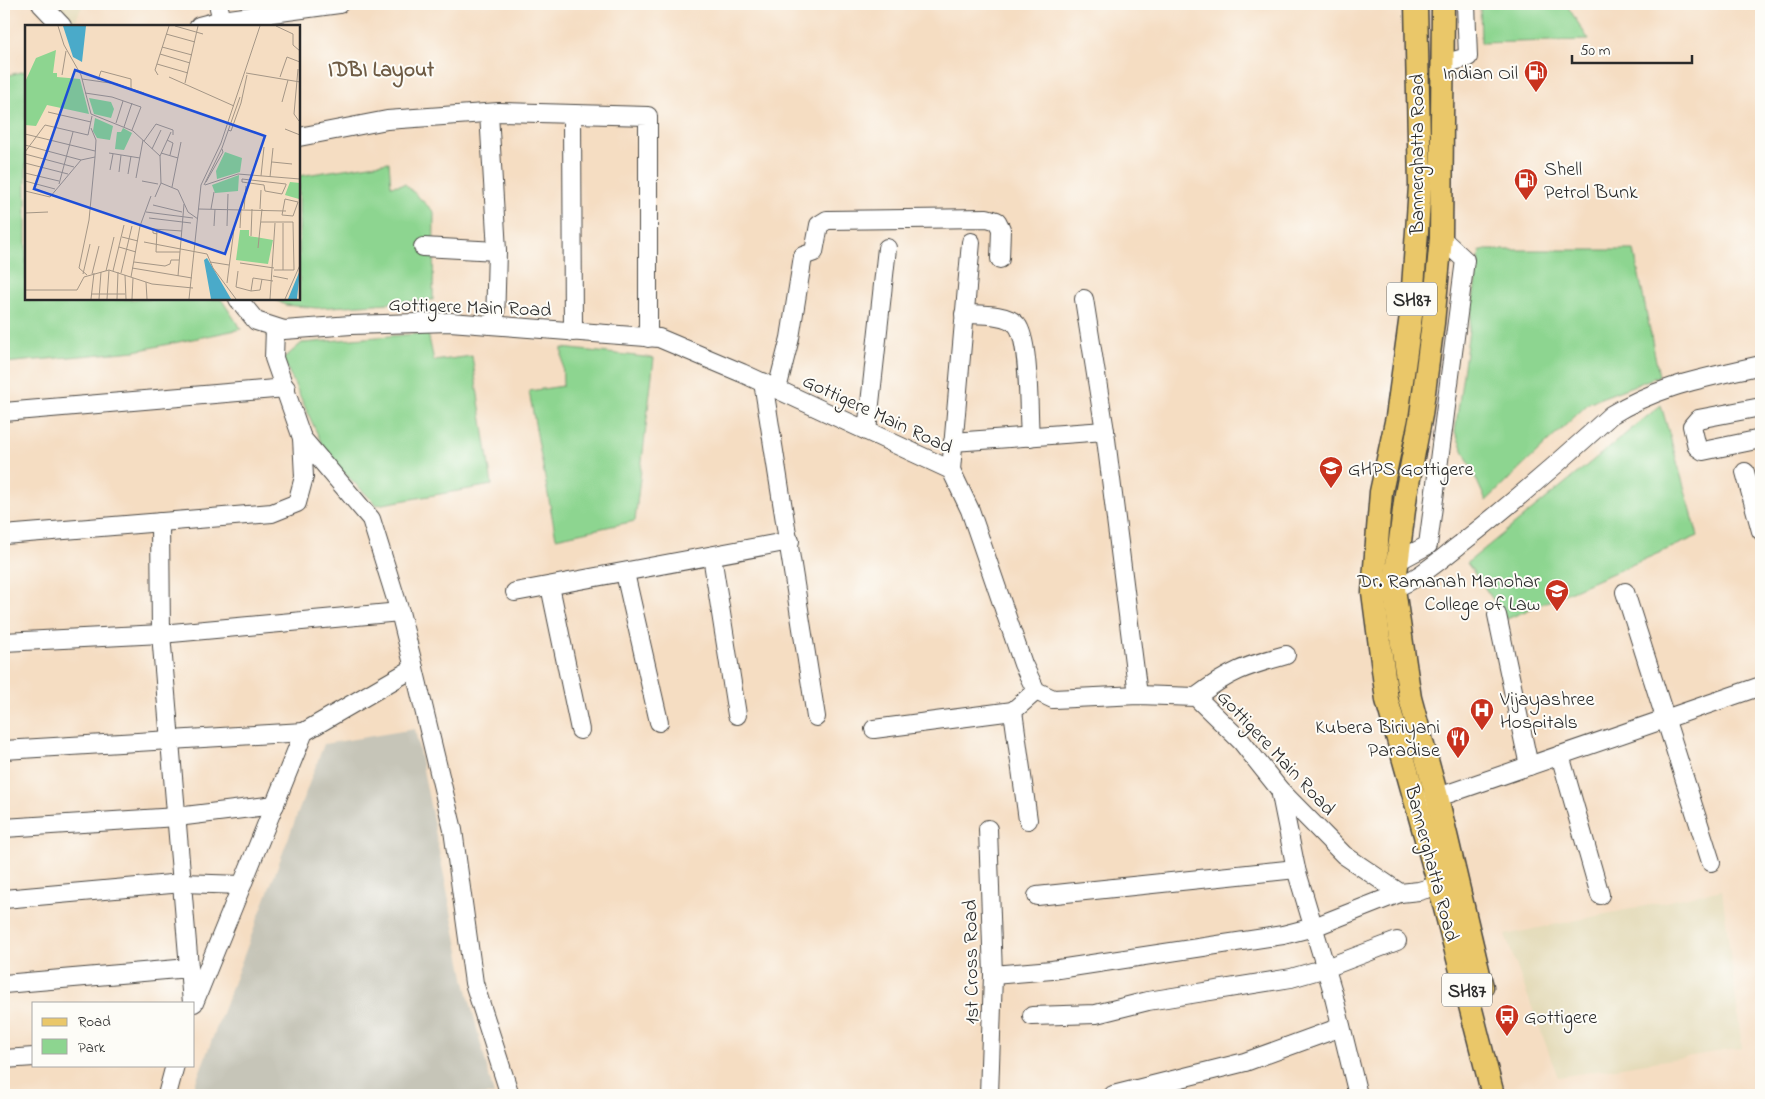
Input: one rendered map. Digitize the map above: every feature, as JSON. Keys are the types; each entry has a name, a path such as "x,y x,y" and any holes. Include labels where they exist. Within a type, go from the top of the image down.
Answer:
{"main road":[{"name":"Bannerghatta Road","path":"1416,4 1419,204 1411,315 1396,417 1381,492 1387,700 1427,801 1448,883 1509,1095"},
{"path":"1384,590 1398,561 1406,494 1421,414 1433,323 1441,238 1443,4"},
{"name":"Bannerghatta Road","path":"1448,883 1493,1095"}],"street":[{"path":"41,4 61,25"},
{"path":"200,25 220,12 339,4"},
{"path":"1443,64 1468,57 1466,4"},
{"path":"490,113 497,251 495,324"},
{"path":"300,137 387,120 490,113 648,116 648,338"},
{"path":"572,114 573,332"},
{"path":"816,717 790,541 770,385 788,347 803,256 814,252 819,225 827,220 987,218 997,221 1001,229 1000,259"},
{"path":"951,470 971,242"},
{"path":"424,247 497,251"},
{"path":"867,431 887,248"},
{"path":"1084,299 1106,431 1138,695"},
{"name":"Gottigere Main Road","path":"239,300 256,321 284,330 350,325 450,322 659,338 770,385 951,470 970,510 1023,664 1036,691 1053,700 1138,695 1196,697 1241,741 1280,790 1344,856 1400,892"},
{"path":"964,314 1006,319 1016,324 1022,336 1025,358 1030,437"},
{"path":"4,535 272,513 297,503 304,477 302,438 274,358 275,328"},
{"path":"1384,590 1437,562 1474,534 1518,498 1611,415 1626,406 1648,394 1672,386 1761,365"},
{"path":"4,412 286,388"},
{"path":"1761,407 1698,420 1692,426 1697,447 1703,451 1761,439"},
{"path":"954,442 1106,431"},
{"path":"302,438 371,519 400,612 453,830 474,983 510,1095"},
{"path":"1745,472 1761,531"},
{"path":"160,522 161,634 193,1002"},
{"path":"515,592 790,541"},
{"path":"712,556 737,715"},
{"path":"625,573 660,722"},
{"path":"550,586 580,730"},
{"path":"1625,592 1711,862"},
{"path":"4,642 161,634 400,612"},
{"path":"1497,615 1529,766"},
{"path":"1196,697 1220,678 1240,668 1286,655"},
{"path":"4,750 304,732 414,668"},
{"path":"1427,801 1761,686"},
{"path":"874,729 1013,711 1036,691"},
{"path":"1013,711 1028,820"},
{"path":"193,1002 304,732"},
{"path":"1560,755 1600,895"},
{"path":"1280,790 1296,869 1342,1026 1358,1095"},
{"path":"4,828 176,817 274,805"},
{"name":"1st Cross Road","path":"988,829 993,975 989,1095"},
{"path":"1037,896 1296,869"},
{"path":"4,899 182,883 242,885"},
{"path":"993,975 1052,970 1283,934 1314,927 1400,892 1448,883"},
{"path":"1032,1016 1096,1014 1148,1001 1291,978 1326,968 1397,941"},
{"path":"4,984 189,968"},
{"path":"1113,1095 1139,1092 1246,1062 1342,1026"},
{"path":"4,1059 32,1057"},
{"path":"167,1095 175,1066"}],"shaded area":[{"path":"51,4 83,4 72,25"},
{"path":"415,729 465,982 494,1095 191,1095 324,744"},
{"path":"1722,890 1742,1048 1558,1077 1505,935"}],"green space":[{"path":"1480,4 1566,4 1589,40 1481,43"},
{"path":"25,71 25,300 222,300 241,329 135,351 4,363 4,76"},
{"path":"389,162 391,186 405,184 434,212 433,300 317,308 285,305 276,300 300,300 300,176"},
{"path":"1480,250 1634,250 1659,376 1590,402 1486,501 1455,432"},
{"path":"428,333 434,361 472,356 492,485 377,505 328,457 283,359 302,343"},
{"path":"562,348 654,358 635,521 556,538 529,391 563,386"},
{"path":"1661,405 1698,536 1507,619 1467,563"}],"place":[{"name":"Indian Oil","path":"1536,93"},
{"name":"Shell Petrol Bunk","path":"1526,201"},
{"name":"GHPS Gottigere","path":"1331,489"},
{"name":"Dr. Ramanah Manohar College of Law","path":"1557,612"},
{"name":"Vijayashree Hospitals","path":"1482,731"},
{"name":"Kubera Biriyani Paradise","path":"1458,759"},
{"name":"Gottigere","path":"1507,1037"}],"district":[{"name":"IDBI Layout","path":"381,69"}]}
